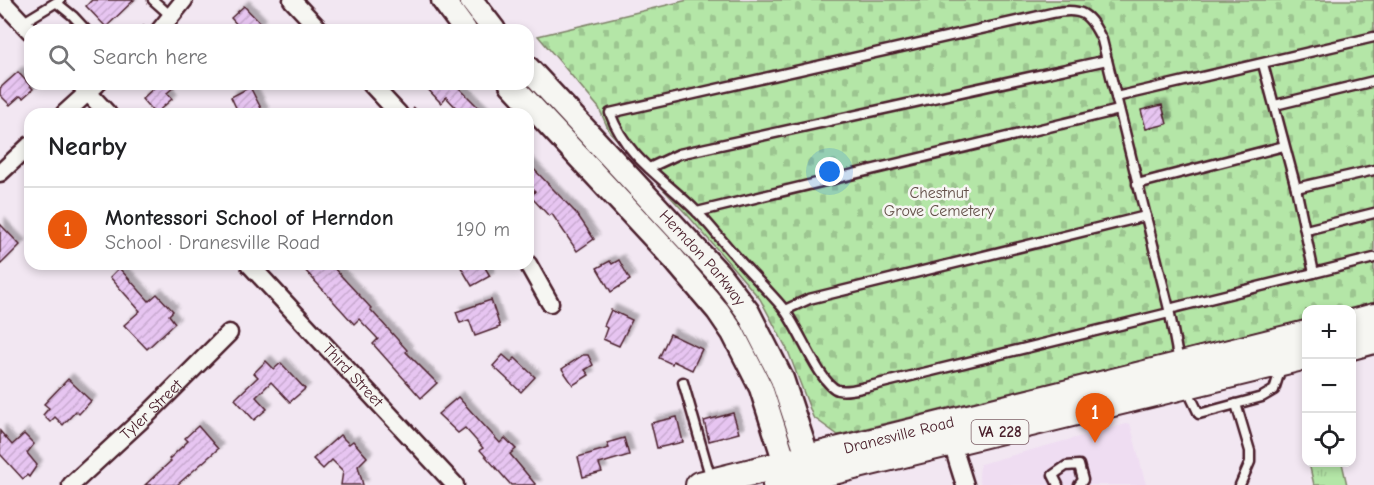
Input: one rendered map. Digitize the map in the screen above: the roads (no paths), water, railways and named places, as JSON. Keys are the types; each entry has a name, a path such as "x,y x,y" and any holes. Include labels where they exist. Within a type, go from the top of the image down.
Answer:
{"main road":[{"path":"443,0 461,24"},
{"path":"471,0 489,24"},
{"name":"Herndon Parkway","path":"534,74 719,274 748,312 782,379 798,476"},
{"name":"Herndon Parkway","path":"517,90 533,108"},
{"name":"Herndon Parkway","path":"534,109 689,276 718,311 733,333 761,388 798,476"},
{"path":"1356,322 1374,318"},
{"name":"Dranesville Road","path":"708,484 798,476 949,434 1183,376 1302,335"},
{"path":"1356,345 1374,340"},
{"name":"Dranesville Road","path":"1183,376 1295,359"}],"street":[{"path":"1,0 24,25"},
{"path":"165,24 184,0"},
{"path":"292,0 314,24"},
{"path":"69,108 85,90"},
{"path":"90,90 104,108"},
{"path":"377,90 393,108"},
{"path":"0,173 24,151"},
{"name":"Third Street","path":"255,270 455,485"},
{"path":"531,270 550,303"},
{"name":"Tyler Street","path":"71,485 149,413 229,333"},
{"path":"949,434 965,485"}],"lane":[{"path":"153,0 171,16"},
{"path":"30,24 58,1 80,24"},
{"path":"1295,359 1277,375 1274,390 1262,398 1199,414 1183,376 1169,311 1102,39 1095,26 1083,13 1070,9 610,113 623,141 697,212 785,310 821,376 831,387 840,390 850,391 1169,311 1374,258"},
{"path":"1116,97 1374,37"},
{"path":"649,168 679,154 1107,60"},
{"path":"1263,64 1296,188 1314,273"},
{"path":"1275,105 1374,81"},
{"path":"697,212 1119,110"},
{"path":"1137,184 1284,147"},
{"path":"1296,188 1374,170"},
{"path":"1305,230 1374,213"},
{"path":"785,310 809,299 1146,216"},
{"path":"683,382 708,484"},
{"path":"1236,404 1250,451 1250,462 1240,485"},
{"path":"1058,485 1053,476 1066,466 1079,465 1083,480 1079,485"}],"place":[{"name":"Montessori School of Herndon","path":"1095,443"}],"park label":[{"name":"Chestnut Grove Cemetery","path":"939,202"}]}
